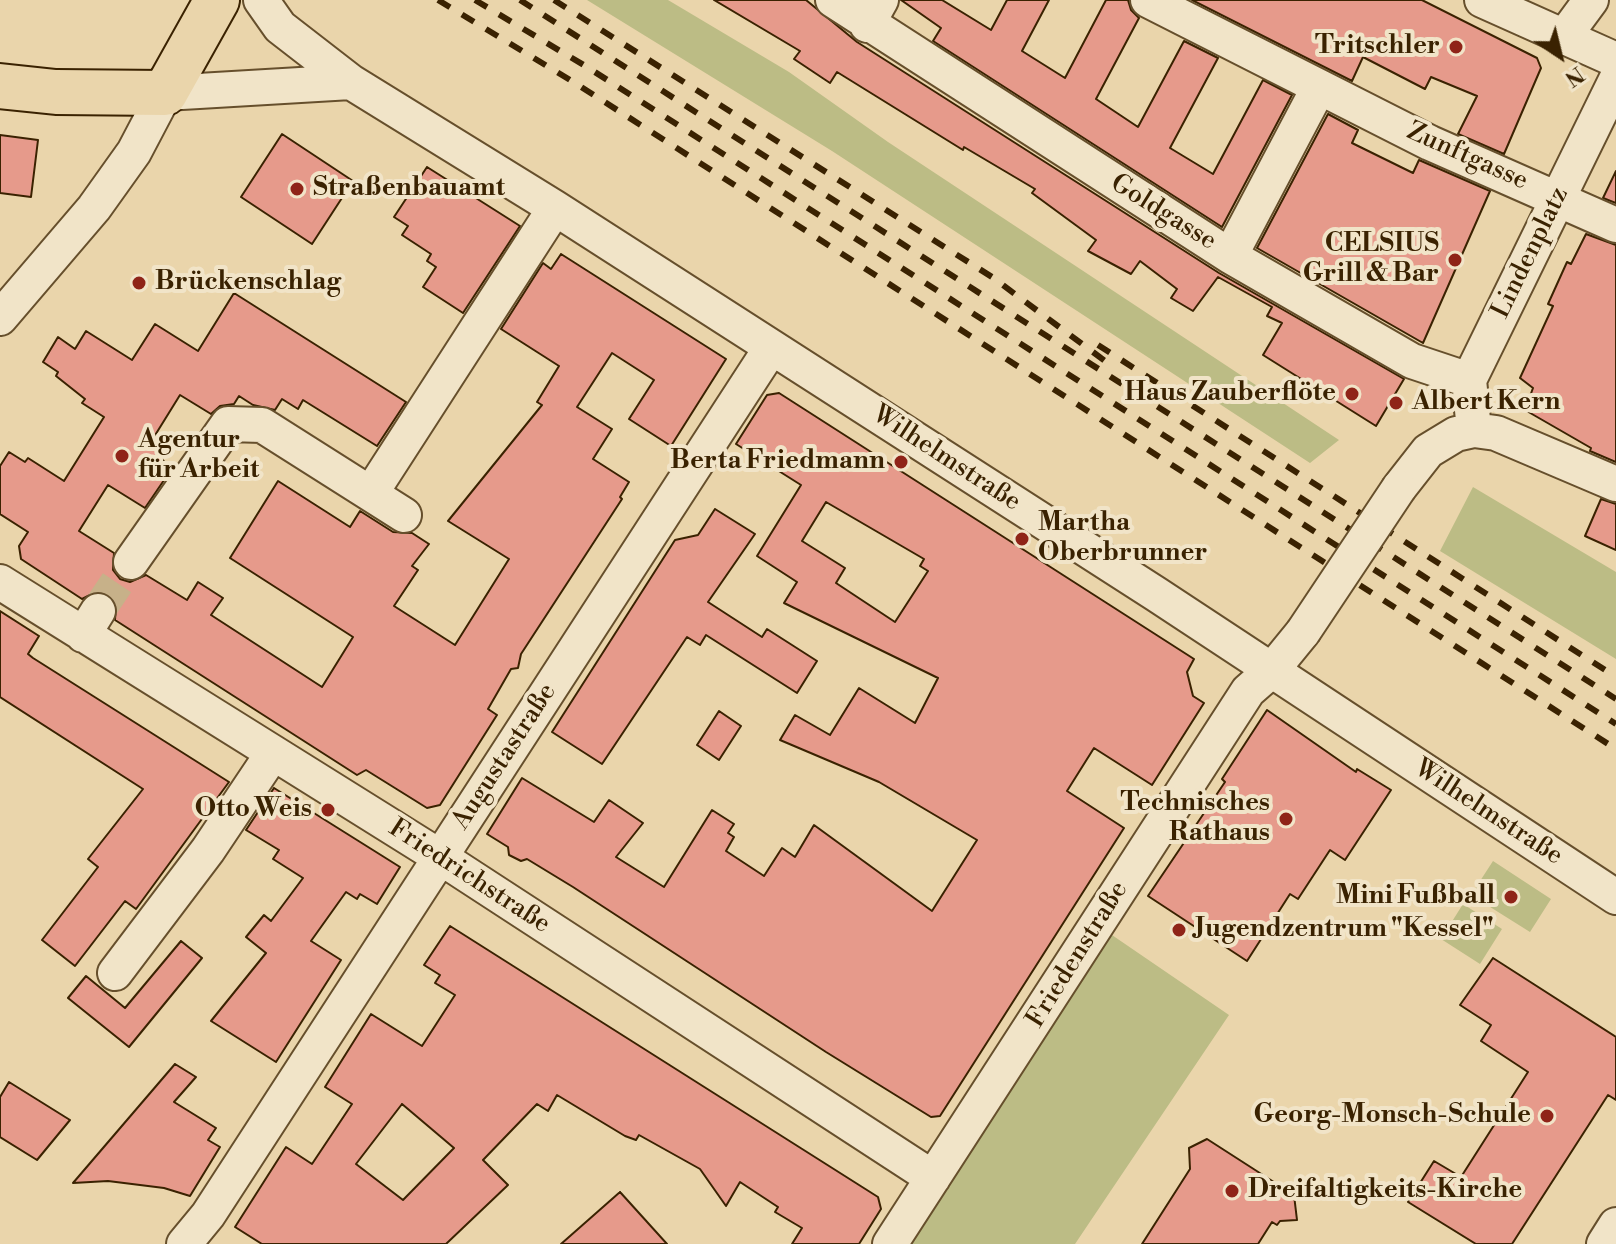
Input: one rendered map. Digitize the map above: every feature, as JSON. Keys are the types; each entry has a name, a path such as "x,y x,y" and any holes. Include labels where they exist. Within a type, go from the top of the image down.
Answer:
{"main road":[{"path":"0,86 56,92 165,93 217,0"}],"street":[{"name":"Wilhelmstraße","path":"261,0 280,27 351,82 555,208 771,348 1288,650 1616,897"},
{"name":"Goldgasse","path":"833,0 874,12 1230,256 1412,361 1469,380"},
{"name":"Zunftgasse","path":"1148,0 1318,89 1430,143 1559,197 1616,225"},
{"path":"1482,0 1616,60"},
{"path":"1563,38 1591,0"},
{"name":"Lindenplatz","path":"1469,380 1616,80"},
{"path":"0,318 94,208 134,152 165,93 351,82"},
{"path":"1230,256 1318,89"},
{"path":"371,493 555,208"},
{"name":"Augustastraße","path":"184,1244 208,1215 771,348"},
{"path":"1469,380 1474,430"},
{"path":"131,562 228,424 262,425 404,515"},
{"path":"1288,650 1402,484 1428,451 1456,434 1474,430 1496,433 1616,484"},
{"name":"Friedrichstraße","path":"0,582 90,623 273,753 440,857 933,1178"},
{"name":"Friedenstraße","path":"890,1244 1248,691 1288,650"},
{"path":"115,973 208,850 273,753"},
{"path":"1604,1244 1616,1225"}],"green space":[{"path":"587,0 668,0 789,72 888,142 1339,440 1310,463 832,151"},
{"path":"1473,487 1616,572 1616,659 1440,551"},
{"name":"Mini Fußball","path":"1493,861 1551,899 1530,932 1471,895"},
{"path":"1463,904 1502,929 1480,964 1441,939"},
{"path":"1109,933 1229,1015 1075,1244 904,1244"}],"building":[{"path":"714,0 806,0 857,42 1219,273 1404,379 1376,426 1263,355 1282,323 1267,316 1272,307 1218,277 1193,311 1171,298 1177,289 1140,261 1131,274 1088,251 1096,240 1032,193 1035,189 964,147 963,150 837,72 830,83 794,59 800,51"},
{"path":"901,0 942,0 991,30 1007,0 1049,0 1022,51 1065,78 1106,0 1128,0 1131,10 1139,18 1096,99 1138,127 1184,41 1218,58 1170,148 1213,174 1263,80 1292,95 1222,227 933,41 941,28"},
{"path":"1192,0 1422,0 1537,58 1541,68 1504,154 1458,134 1477,96 1431,77 1425,89 1363,57 1352,81"},
{"path":"1328,114 1358,130 1352,143 1413,173 1419,160 1490,191 1423,343 1257,248"},
{"name":"Straßenbauamt","path":"282,134 353,181 312,244 241,197"},
{"path":"0,135 38,140 31,197 0,193"},
{"path":"427,167 520,226 463,313 423,287 436,267 427,261 431,254 402,235 408,226 394,217"},
{"path":"1616,171 1616,203 1603,198"},
{"path":"1586,234 1616,245 1616,462 1590,451 1591,448 1525,410 1533,388 1520,378 1553,306 1548,304 1567,262 1571,264"},
{"path":"561,254 726,359 671,446 629,419 654,380 612,353 577,407 612,429 593,459 629,482 620,497 622,499 521,654 518,668 511,669 488,709 497,715 440,805 427,808 366,770 357,775 115,620 116,602 109,595 98,591 82,599 21,559 19,546 28,532 0,514 0,466 9,452 25,462 28,458 64,481 104,417 82,403 85,399 56,376 58,372 43,362 58,337 75,349 86,331 132,360 155,324 198,351 234,293 406,402 377,446 303,400 298,409 282,399 275,410 253,405 239,396 234,404 220,406 211,414 180,395 149,445 165,455 162,460 173,467 145,508 108,485 79,531 114,553 113,570 120,579 130,582 146,575 187,600 198,582 223,598 211,615 322,687 353,637 230,558 278,481 350,527 360,511 393,532 412,533 429,544 412,566 418,570 394,606 455,645 509,559 448,521 542,405 537,402 559,366 501,329 543,263 551,269"},
{"path":"779,393 1194,659 1187,672 1193,696 1204,703 1152,785 1094,748 1067,791 1124,828 940,1116 931,1117 826,1052 527,859 521,861 509,855 508,847 487,834 522,778 594,822 609,800 643,823 616,857 664,887 712,810 734,824 728,833 734,837 726,851 764,876 782,848 795,857 814,825 932,911 977,840 879,782 780,740 795,715 830,735 859,688 915,723 938,678 784,603 797,582 757,556 801,485 736,444 767,395","holes":["826,502 924,559 920,566 928,571 895,622 836,583 845,568 802,541"]},
{"path":"1601,499 1616,504 1616,550 1585,536"},
{"path":"715,509 755,534 708,602 762,637 767,629 817,661 797,693 706,635 700,645 687,637 602,764 552,732 675,540 698,535"},
{"path":"0,611 39,636 28,654 33,658 229,782 136,909 125,901 75,966 42,940 98,867 88,859 143,789 0,697"},
{"name":"Technisches Rathaus","path":"1267,710 1356,772 1357,769 1391,790 1345,860 1330,850 1298,899 1290,894 1247,961 1148,896 1225,782 1222,779"},
{"path":"719,711 741,726 719,760 697,745"},
{"path":"274,788 400,867 377,904 360,894 357,899 346,892 311,941 341,960 276,1062 211,1021 266,953 246,937 264,915 271,921 303,878 273,859 279,850 246,830"},
{"path":"450,926 878,1197 881,1209 859,1244 792,1244 802,1228 775,1212 778,1207 740,1182 726,1206 700,1169 639,1135 636,1140 625,1136 557,1095 548,1111 537,1104 483,1160 508,1185 446,1244 262,1244 235,1227 286,1147 312,1164 352,1104 325,1087 371,1014 422,1046 455,995 435,983 440,975 424,965","holes":["402,1104 454,1148 403,1200 356,1164"]},
{"path":"181,941 202,958 129,1047 68,998 86,976 125,1008"},
{"name":"Georg-Monsch-Schule","path":"1493,958 1616,1037 1616,1100 1608,1095 1512,1244 1476,1244 1408,1202 1434,1161 1461,1177 1528,1072 1481,1041 1491,1025 1460,1005"},
{"path":"175,1064 196,1077 174,1102 216,1128 208,1140 220,1147 190,1196 164,1188 108,1181 73,1183"},
{"path":"9,1082 70,1120 37,1160 0,1137 0,1097"},
{"name":"Dreifaltigkeits-Kirche","path":"1207,1139 1294,1195 1297,1220 1280,1221 1277,1225 1272,1222 1258,1244 1142,1244 1190,1169 1189,1148"},
{"path":"620,1192 667,1244 561,1244"}],"tunnel":[{"path":"98,611 131,562"}],"railway":[{"path":"438,0 575,83 1616,749"},
{"path":"475,0 587,67 1616,724"},
{"path":"520,0 1616,699"},
{"path":"554,0 992,277 1105,361"},
{"path":"1098,345 1616,677"}],"place":[{"name":"Tritschler","path":"1456,47"},
{"name":"Straßenbauamt","path":"297,189"},
{"name":"CELSIUS Grill & Bar","path":"1455,260"},
{"name":"Brückenschlag","path":"139,283"},
{"name":"Haus Zauberflöte","path":"1352,394"},
{"name":"Albert Kern","path":"1396,403"},
{"name":"Agentur für Arbeit","path":"122,456"},
{"name":"Berta Friedmann","path":"901,462"},
{"name":"Martha Oberbrunner","path":"1022,539"},
{"name":"Otto Weis","path":"328,810"},
{"name":"Technisches Rathaus","path":"1286,819"},
{"name":"Mini Fußball","path":"1511,897"},
{"name":"Jugendzentrum \"Kessel\"","path":"1179,930"},
{"name":"Georg-Monsch-Schule","path":"1547,1116"},
{"name":"Dreifaltigkeits-Kirche","path":"1232,1191"}]}
